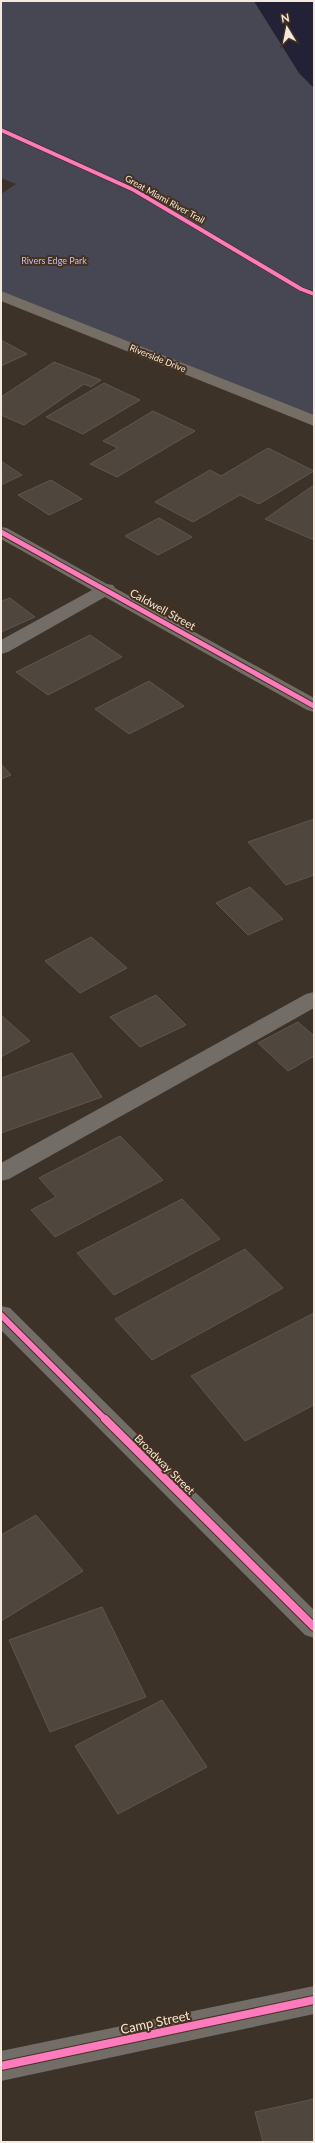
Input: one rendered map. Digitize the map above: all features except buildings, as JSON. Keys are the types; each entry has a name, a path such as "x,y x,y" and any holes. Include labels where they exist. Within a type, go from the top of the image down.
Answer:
{"main road":[{"name":"Riverside Drive","path":"1,296 314,421"}],"street":[{"name":"Caldwell Street","path":"1,532 107,589 314,706"},
{"path":"1,648 107,589"},
{"path":"1,1173 314,998"},
{"name":"Broadway Street","path":"1,1315 314,1627"},
{"name":"Camp Street","path":"1,2066 314,2000"}],"green space":[{"name":"Rivers Edge Park","path":"1,1 254,1 299,73 314,88 314,421 1,296 1,194 16,184 1,178"}],"shaded area":[{"path":"254,1 314,1 314,88 299,73"}],"cycle path":[{"name":"Great Miami River Trail","path":"1,130 134,190 301,289 314,294"},
{"path":"1,532 314,706"},
{"path":"1,1315 314,1627"},
{"path":"1,2066 314,2000"}]}
